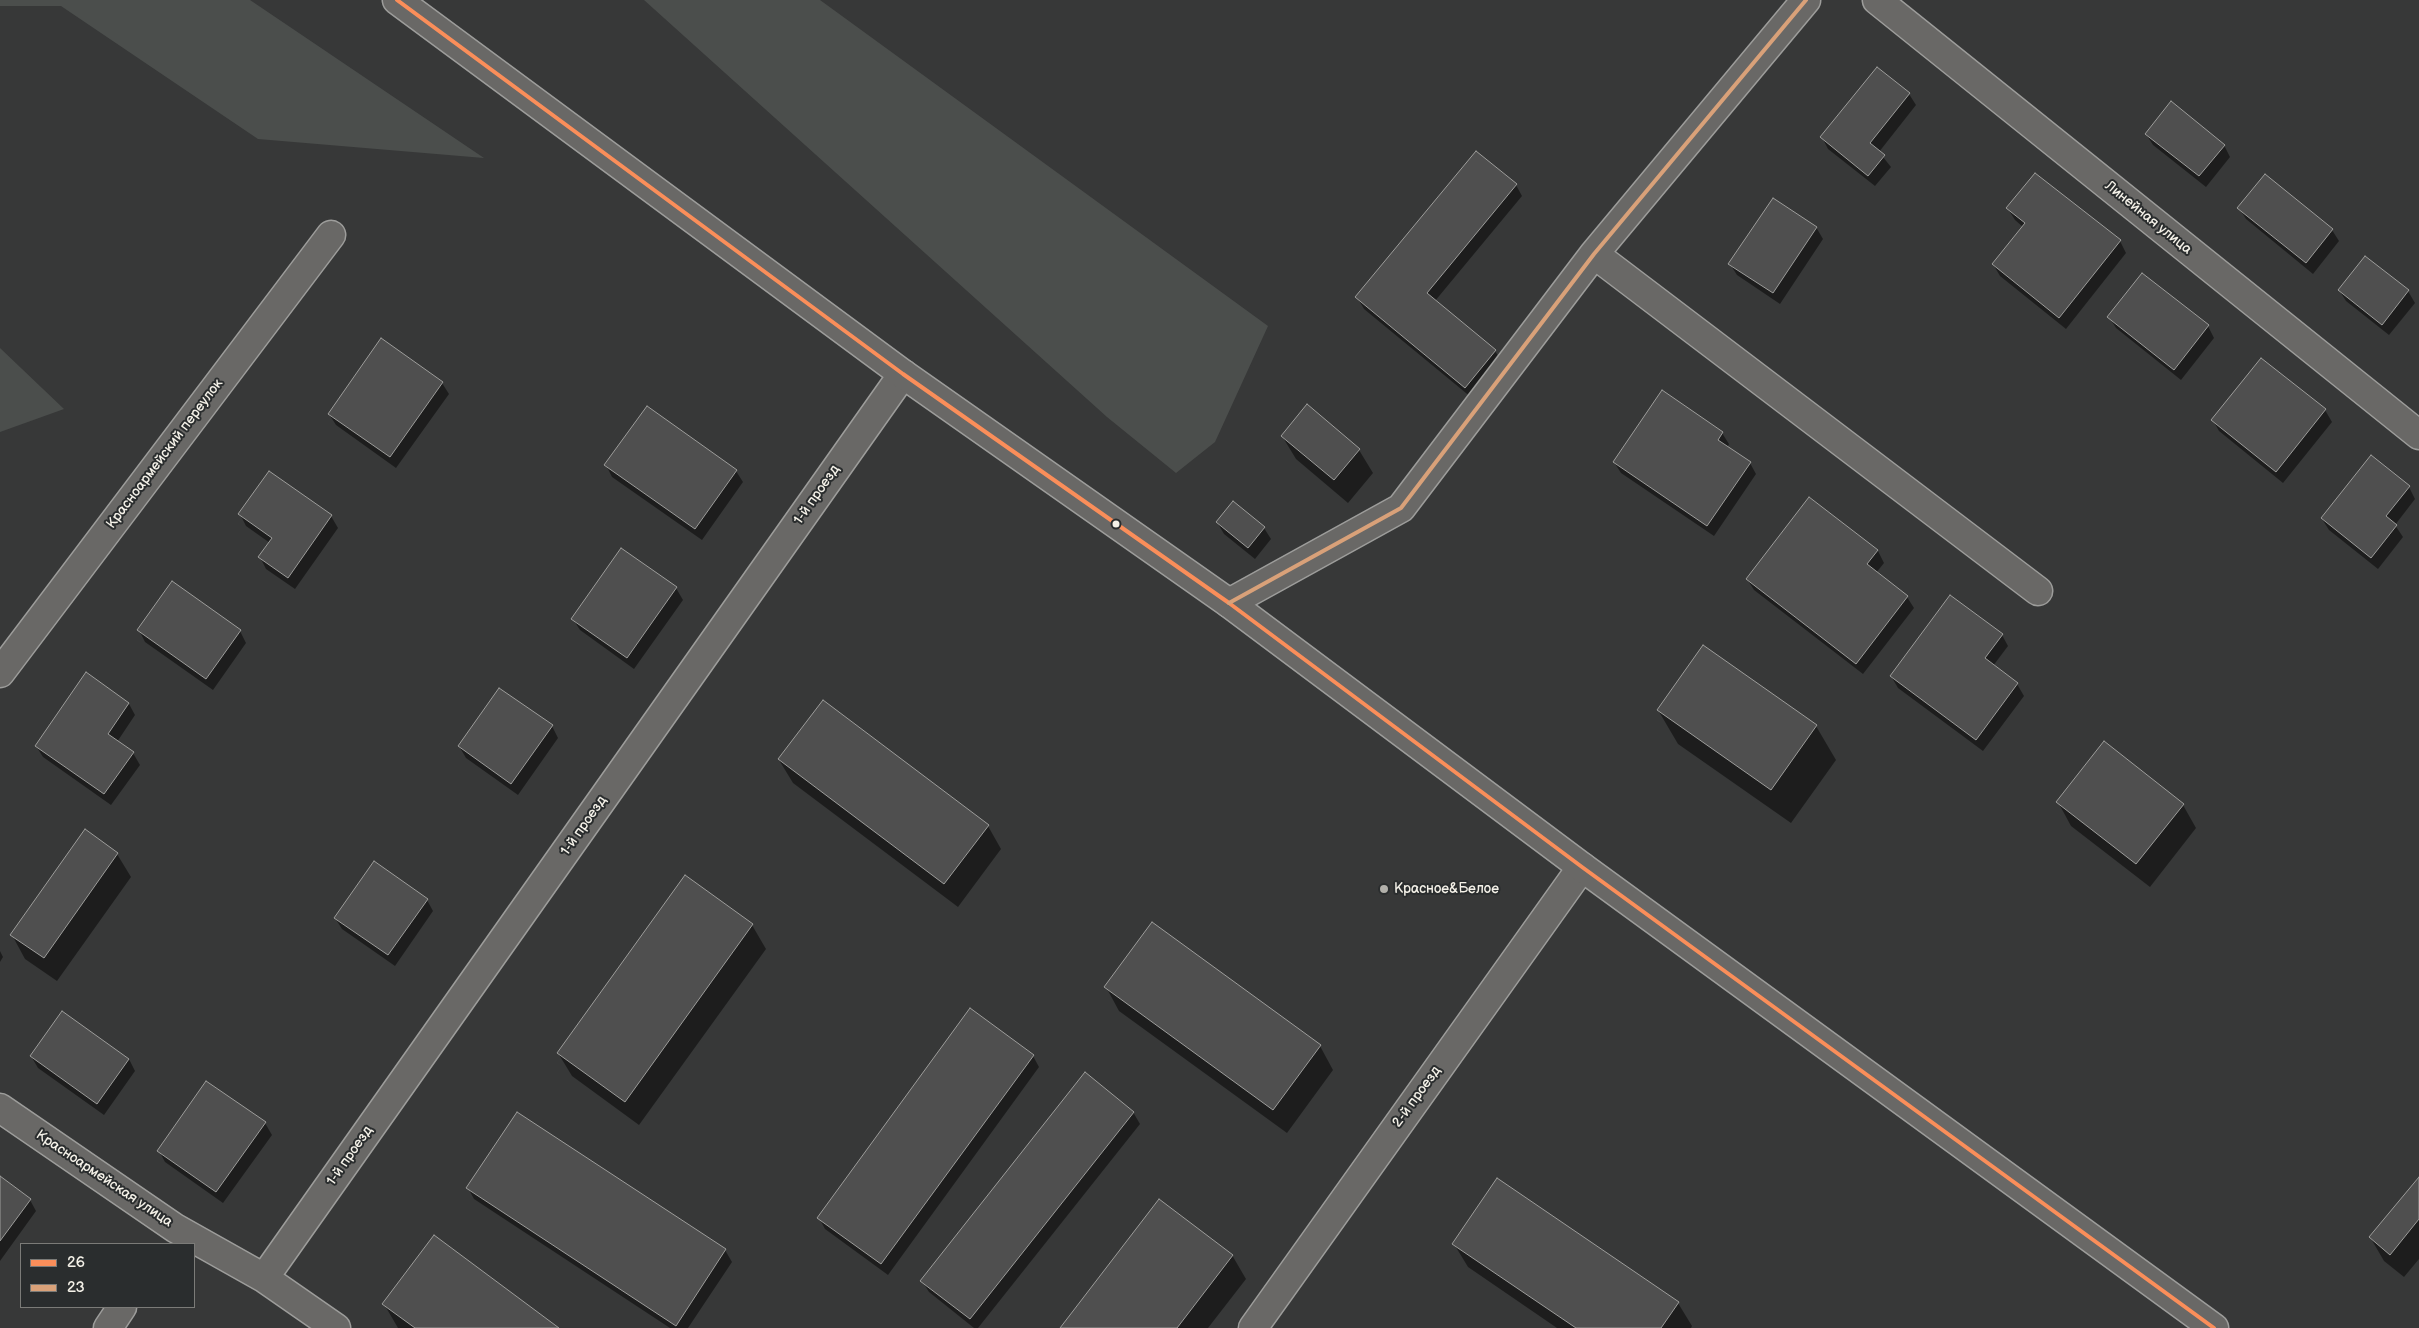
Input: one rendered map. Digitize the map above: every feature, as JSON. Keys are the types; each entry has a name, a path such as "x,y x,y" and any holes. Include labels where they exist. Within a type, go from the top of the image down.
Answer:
{"street":[{"path":"397,0 903,374 1229,603 1582,867 2214,1328"},
{"path":"1229,603 1401,508 1594,254 1806,0"},
{"name":"Линейная улица","path":"1877,0 2419,435"},
{"name":"Красноармейский переулок","path":"0,673 330,234"},
{"path":"1594,254 2038,591"},
{"name":"1-й проезд","path":"264,1278 903,374"},
{"name":"2-й проезд","path":"1253,1328 1582,867"},
{"name":"Красноармейская улица","path":"0,1108 170,1236 186,1243"},
{"name":"Красноармейская улица","path":"195,1247 264,1278 336,1328"},
{"path":"108,1328 121,1308"}],"shaded area":[{"path":"0,0 250,0 484,158 258,139 61,6 0,6"},
{"path":"644,0 820,0 1268,326 1215,442 1176,473 1107,417"},
{"path":"0,348 64,409 0,432"}],"building":[{"path":"1877,67 1910,93 1870,143 1885,155 1868,176 1820,137"},
{"path":"2171,101 2225,145 2199,176 2145,134"},
{"path":"1476,151 1517,184 1427,293 1496,350 1465,388 1355,297"},
{"path":"2035,173 2121,240 2059,318 1992,264 2025,223 2006,208"},
{"path":"2265,174 2333,229 2306,263 2237,208"},
{"path":"1773,198 1817,227 1773,293 1728,264"},
{"path":"2365,256 2409,290 2382,325 2338,290"},
{"path":"2142,273 2209,325 2174,370 2107,317"},
{"path":"381,338 443,382 390,457 328,414"},
{"path":"2261,358 2326,409 2276,472 2211,420"},
{"path":"1662,390 1723,432 1718,440 1751,462 1707,526 1613,462"},
{"path":"1307,404 1360,449 1334,480 1281,436"},
{"path":"647,406 737,470 695,529 604,465"},
{"path":"2371,455 2410,486 2386,516 2397,525 2371,558 2321,518"},
{"path":"269,471 332,515 288,578 258,557 272,538 238,514"},
{"path":"1809,497 1878,550 1867,564 1908,596 1856,664 1746,579"},
{"path":"1233,501 1265,527 1248,548 1216,522"},
{"path":"621,548 677,587 627,658 571,619"},
{"path":"172,581 241,630 206,679 137,630"},
{"path":"1950,595 2003,634 1985,658 2018,683 1976,740 1890,676"},
{"path":"1703,645 1817,725 1771,790 1657,710"},
{"path":"86,672 129,703 108,734 134,752 104,794 35,746"},
{"path":"499,688 553,725 511,784 458,746"},
{"path":"823,700 989,825 944,884 778,759"},
{"path":"2104,741 2184,804 2136,864 2056,802"},
{"path":"85,829 118,853 44,958 10,935"},
{"path":"374,861 428,899 388,955 334,918"},
{"path":"685,875 753,924 625,1102 557,1053"},
{"path":"1152,922 1321,1045 1273,1110 1104,987"},
{"path":"970,1008 1034,1055 881,1264 817,1218"},
{"path":"62,1011 129,1059 97,1104 30,1056"},
{"path":"1085,1072 1134,1112 970,1319 920,1281"},
{"path":"206,1081 266,1122 216,1192 157,1151"},
{"path":"517,1112 726,1249 676,1326 466,1188"},
{"path":"0,1176 31,1199 0,1241"},
{"path":"2419,1177 2419,1219 2390,1255 2369,1237"},
{"path":"1497,1178 1679,1302 1661,1328 1576,1328 1452,1244"},
{"path":"1159,1199 1233,1255 1177,1328 1060,1328"},
{"path":"434,1235 559,1328 415,1328 382,1304"}],"transit line":[{"name":"26","path":"397,0 903,374 1229,603 1582,867 2214,1328"},
{"name":"23","path":"1229,603 1401,508 1594,254 1806,0"}],"place":[{"name":"Красное&Белое","path":"1384,889"}]}
